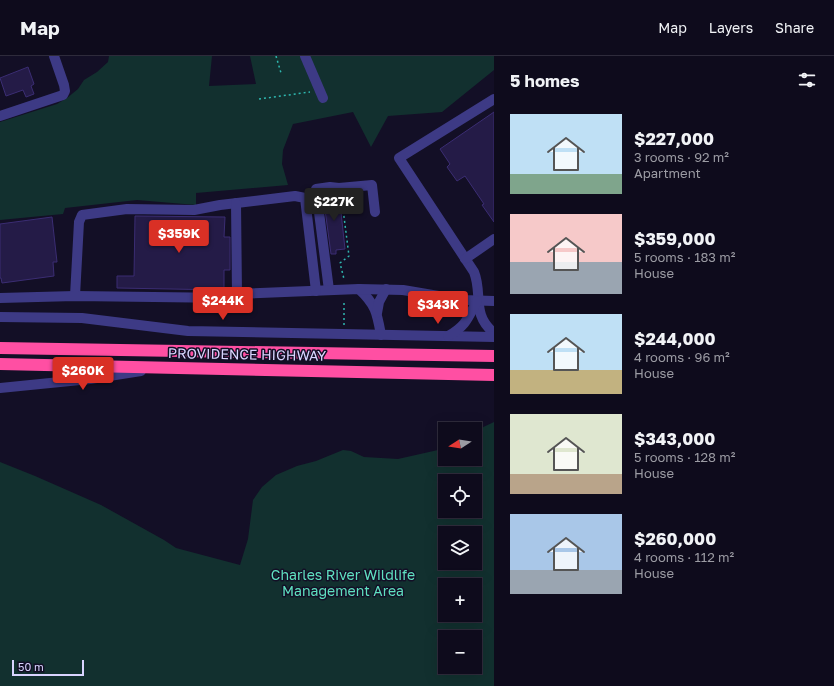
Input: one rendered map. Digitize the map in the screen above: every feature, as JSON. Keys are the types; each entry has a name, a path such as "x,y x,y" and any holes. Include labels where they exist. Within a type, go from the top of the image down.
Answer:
{"highway":[{"name":"PROVIDENCE HIGHWAY","path":"0,348 494,356"},
{"name":"PROVIDENCE HIGHWAY","path":"0,364 494,375"}],"street":[{"path":"0,116 63,95 65,91 64,85 54,56"},
{"path":"305,56 321,94"},
{"path":"494,99 399,158 466,258 477,279 477,301 483,320 487,327 494,333"},
{"path":"329,290 316,189 372,185 376,212"},
{"path":"75,296 78,222 82,215 127,209 194,210 295,196 306,198 316,291"},
{"path":"236,203 237,294"},
{"path":"466,258 494,239"},
{"path":"359,289 370,300 377,312 381,335"},
{"path":"0,298 75,296 232,298 237,294 386,289 407,290 462,300 494,301"},
{"path":"377,312 379,302 386,289"},
{"path":"448,336 462,328 477,301"},
{"path":"0,317 82,318 188,331 494,337"},
{"path":"0,388 90,379 162,368"}],"path":[{"path":"276,56 281,73"},
{"path":"259,99 321,94"},
{"path":"342,201 349,256 340,262 345,280 344,283"},
{"path":"344,297 344,326"}],"green space":[{"path":"109,56 212,56 209,86 256,84 250,56 494,56 494,70 442,112 388,116 371,147 353,112 293,124 283,150 282,164 288,185 196,193 196,205 137,200 65,208 63,214 0,220 0,122 57,104 67,98 78,89 84,80 97,72 108,62"},
{"name":"Charles River Wildlife Management Area","path":"494,422 494,686 0,686 0,462 101,505 176,548 240,565 248,539 253,500 262,487 276,475 343,450 351,451 364,457 398,459 438,450 438,466 482,466 482,428"}],"building":[{"path":"28,67 34,84 31,86 34,94 26,97 23,90 6,96 0,78"},
{"path":"494,112 494,222 465,176 457,181 447,167 450,164 440,149"},
{"path":"339,194 345,249 336,250 336,254 331,254 323,195"},
{"path":"135,216 225,217 224,237 230,237 230,270 224,270 224,290 117,288 117,276 134,276"},
{"path":"52,217 57,262 53,262 54,276 2,283 0,278 0,224"}]}
